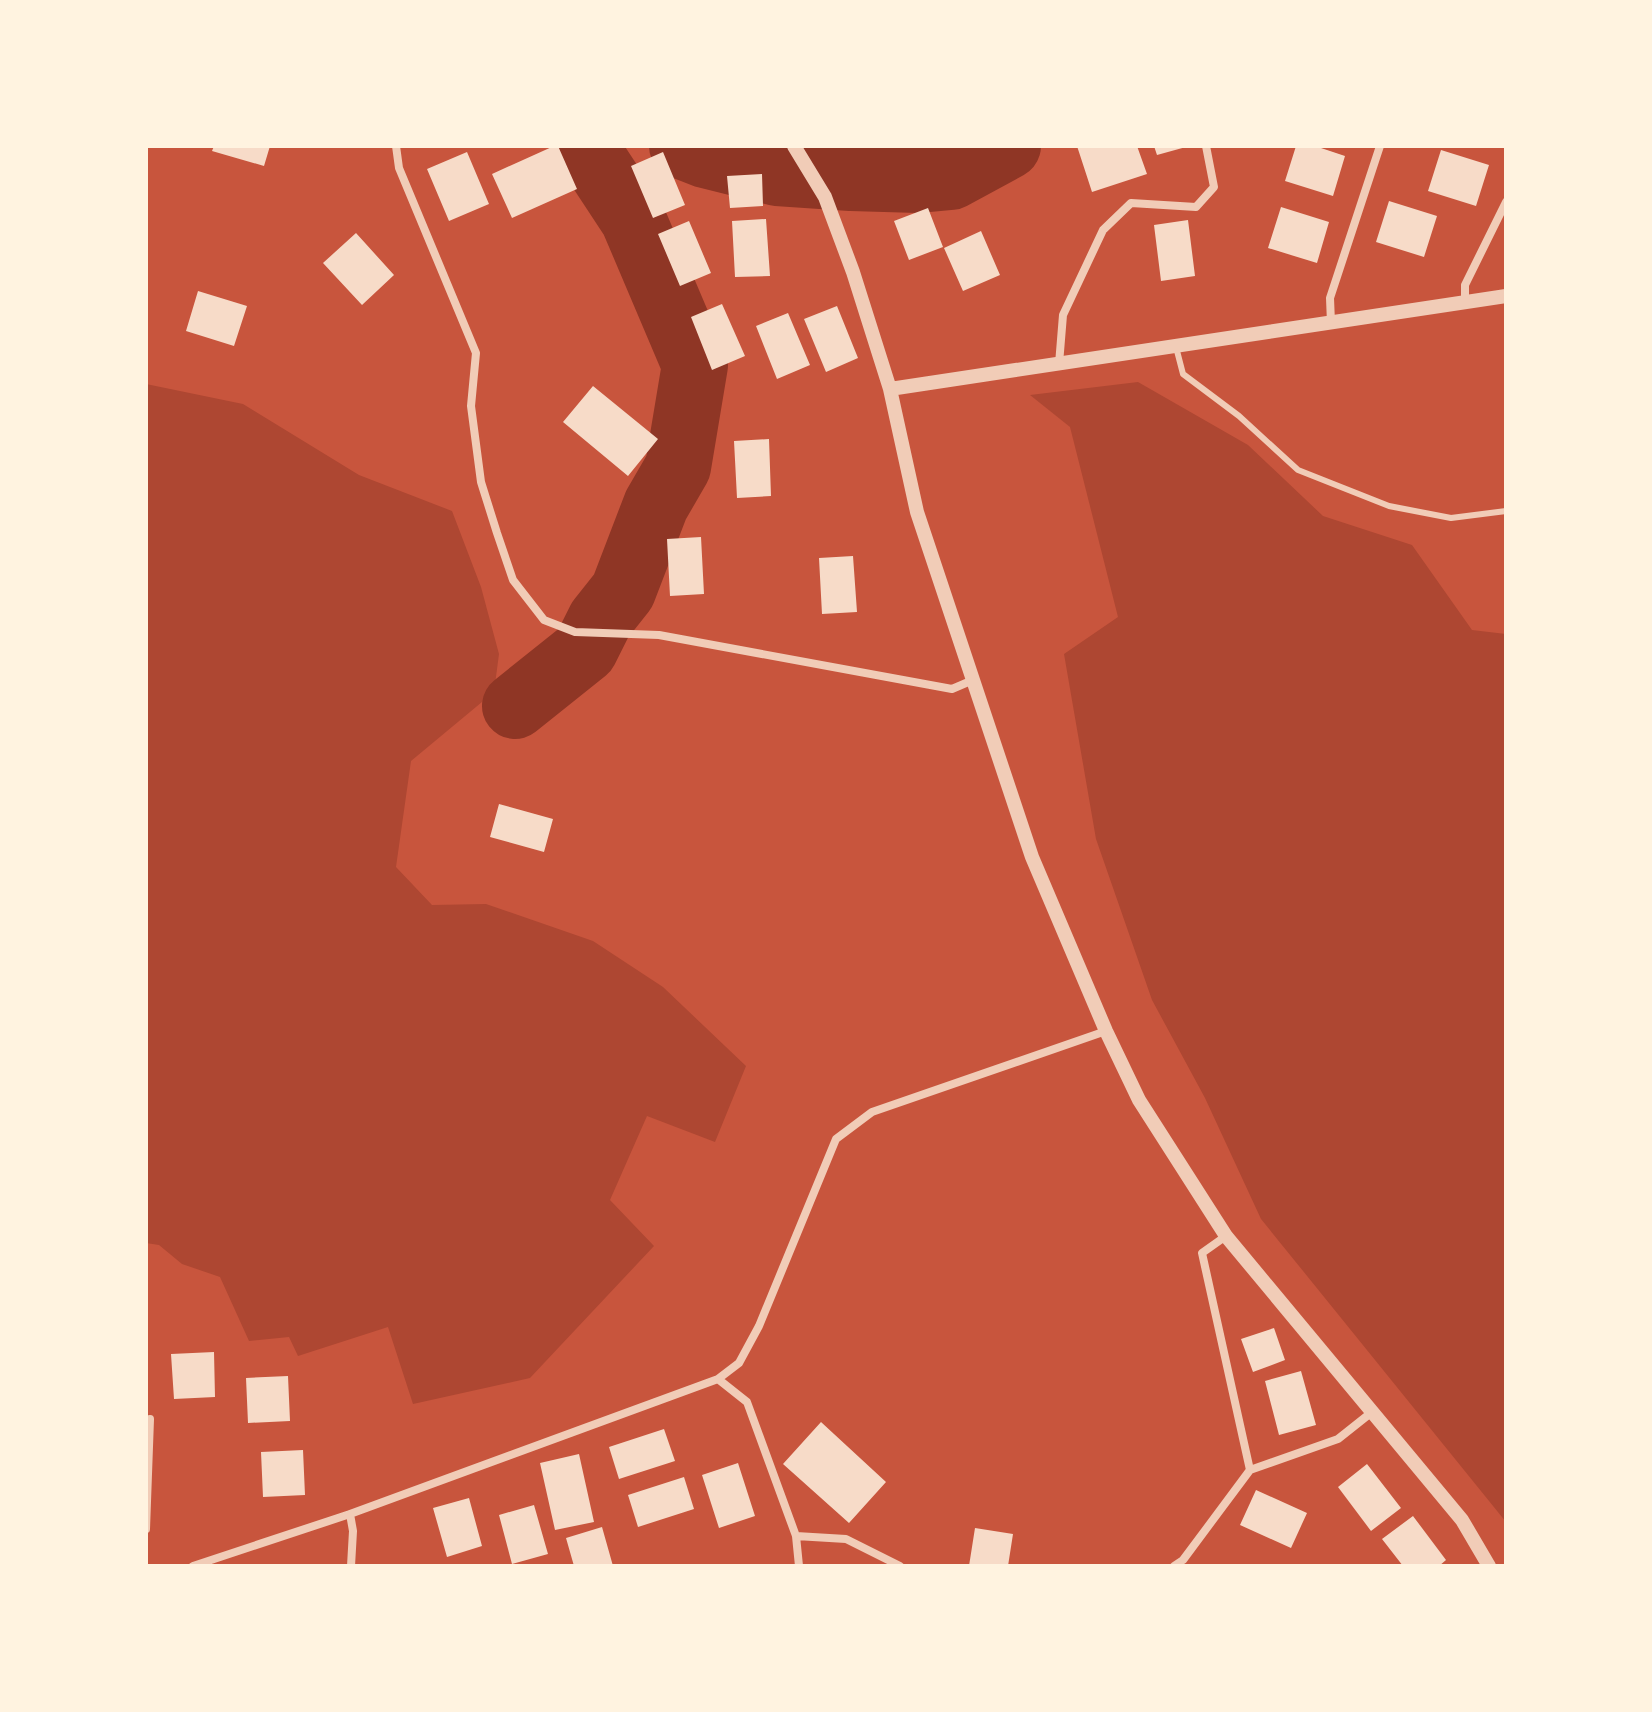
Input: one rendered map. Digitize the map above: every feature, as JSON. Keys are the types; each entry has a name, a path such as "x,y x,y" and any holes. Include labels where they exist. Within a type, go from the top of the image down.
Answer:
{"street":[{"path":"396,146 399,168 476,353 471,406 481,482 513,580 544,620 575,632 659,635 952,689 973,680"},
{"path":"794,146 825,197 853,272 890,389 917,512 1032,857 1139,1100 1226,1236 1462,1520 1489,1566"},
{"path":"1059,364 1063,315 1103,230 1131,203 1196,207 1214,187 1206,146"},
{"path":"1331,323 1330,298 1380,146"},
{"path":"1465,303 1465,285 1506,202"},
{"path":"890,389 1506,296"},
{"path":"193,1566 350,1514 718,1379 739,1363 759,1326 836,1139 872,1112 1106,1031"},
{"path":"1226,1236 1202,1253 1250,1470"},
{"path":"718,1379 747,1402 796,1536 799,1566"},
{"path":"1174,1566 1183,1560 1250,1470 1338,1439 1372,1412"},
{"path":"146,1529 150,1419"},
{"path":"350,1514 353,1531 351,1566"},
{"path":"796,1536 846,1539 900,1566"}],"lane":[{"path":"1176,347 1183,374 1239,416 1298,470 1389,506 1451,518 1506,511"}],"shaded area":[{"path":"1138,382 1248,445 1323,516 1412,545 1472,630 1506,634 1506,1522 1261,1219 1205,1098 1152,1000 1096,839 1064,654 1118,617 1070,427 1030,395"},
{"path":"146,384 243,404 359,475 452,511 481,587 499,654 494,692 411,761 396,867 432,905 486,904 593,941 663,987 746,1066 715,1142 647,1116 610,1200 654,1246 530,1378 413,1404 388,1327 298,1356 289,1337 249,1341 220,1277 182,1264 159,1245 146,1243"}],"building":[{"path":"214,146 270,146 264,166 212,151"},
{"path":"558,146 577,189 512,218 492,174"},
{"path":"1077,146 1137,146 1147,174 1092,192"},
{"path":"1154,146 1186,146 1186,147 1157,155"},
{"path":"1296,146 1315,146 1345,156 1333,196 1285,181"},
{"path":"1441,150 1489,165 1476,206 1428,191"},
{"path":"467,152 489,204 449,221 427,169"},
{"path":"663,152 685,205 653,218 631,166"},
{"path":"762,174 763,206 730,208 727,176"},
{"path":"1389,201 1437,216 1424,257 1376,242"},
{"path":"1281,207 1329,222 1317,263 1268,248"},
{"path":"928,208 943,247 909,260 894,221"},
{"path":"766,219 770,276 735,277 732,221"},
{"path":"1188,220 1195,276 1161,281 1154,225"},
{"path":"689,221 711,273 680,286 658,234"},
{"path":"981,231 1000,275 963,291 944,248"},
{"path":"356,233 394,275 362,305 323,263"},
{"path":"198,291 247,306 234,346 186,331"},
{"path":"722,304 745,356 712,370 691,317"},
{"path":"837,306 858,358 826,372 804,319"},
{"path":"788,313 810,365 777,379 756,326"},
{"path":"593,386 658,439 628,476 563,422"},
{"path":"769,439 771,496 737,498 734,441"},
{"path":"701,537 704,594 670,596 667,539"},
{"path":"853,556 857,612 822,614 819,558"},
{"path":"499,804 553,819 544,852 490,837"},
{"path":"1274,1328 1285,1360 1253,1372 1241,1339"},
{"path":"214,1352 215,1397 174,1399 171,1354"},
{"path":"1301,1371 1316,1425 1279,1435 1265,1381"},
{"path":"288,1376 290,1421 248,1423 246,1378"},
{"path":"821,1422 886,1482 849,1523 783,1464"},
{"path":"664,1429 675,1461 619,1479 609,1447"},
{"path":"303,1450 305,1495 263,1497 261,1452"},
{"path":"579,1454 594,1522 555,1530 540,1463"},
{"path":"738,1463 755,1516 719,1528 702,1475"},
{"path":"1367,1464 1401,1508 1371,1531 1338,1487"},
{"path":"684,1477 694,1509 638,1527 628,1495"},
{"path":"1256,1490 1307,1513 1291,1548 1240,1525"},
{"path":"469,1498 482,1546 447,1557 433,1508"},
{"path":"534,1505 548,1554 512,1564 499,1515"},
{"path":"1413,1516 1446,1560 1439,1566 1403,1566 1382,1539"},
{"path":"602,1527 613,1566 574,1566 566,1538"},
{"path":"975,1528 1013,1534 1008,1566 969,1566"}],"waterway":[{"path":"515,706 585,650 600,620 623,591 656,505 678,467 695,365 633,219 585,146"},
{"path":"682,146 777,173 919,180 951,177 1008,146"}]}
